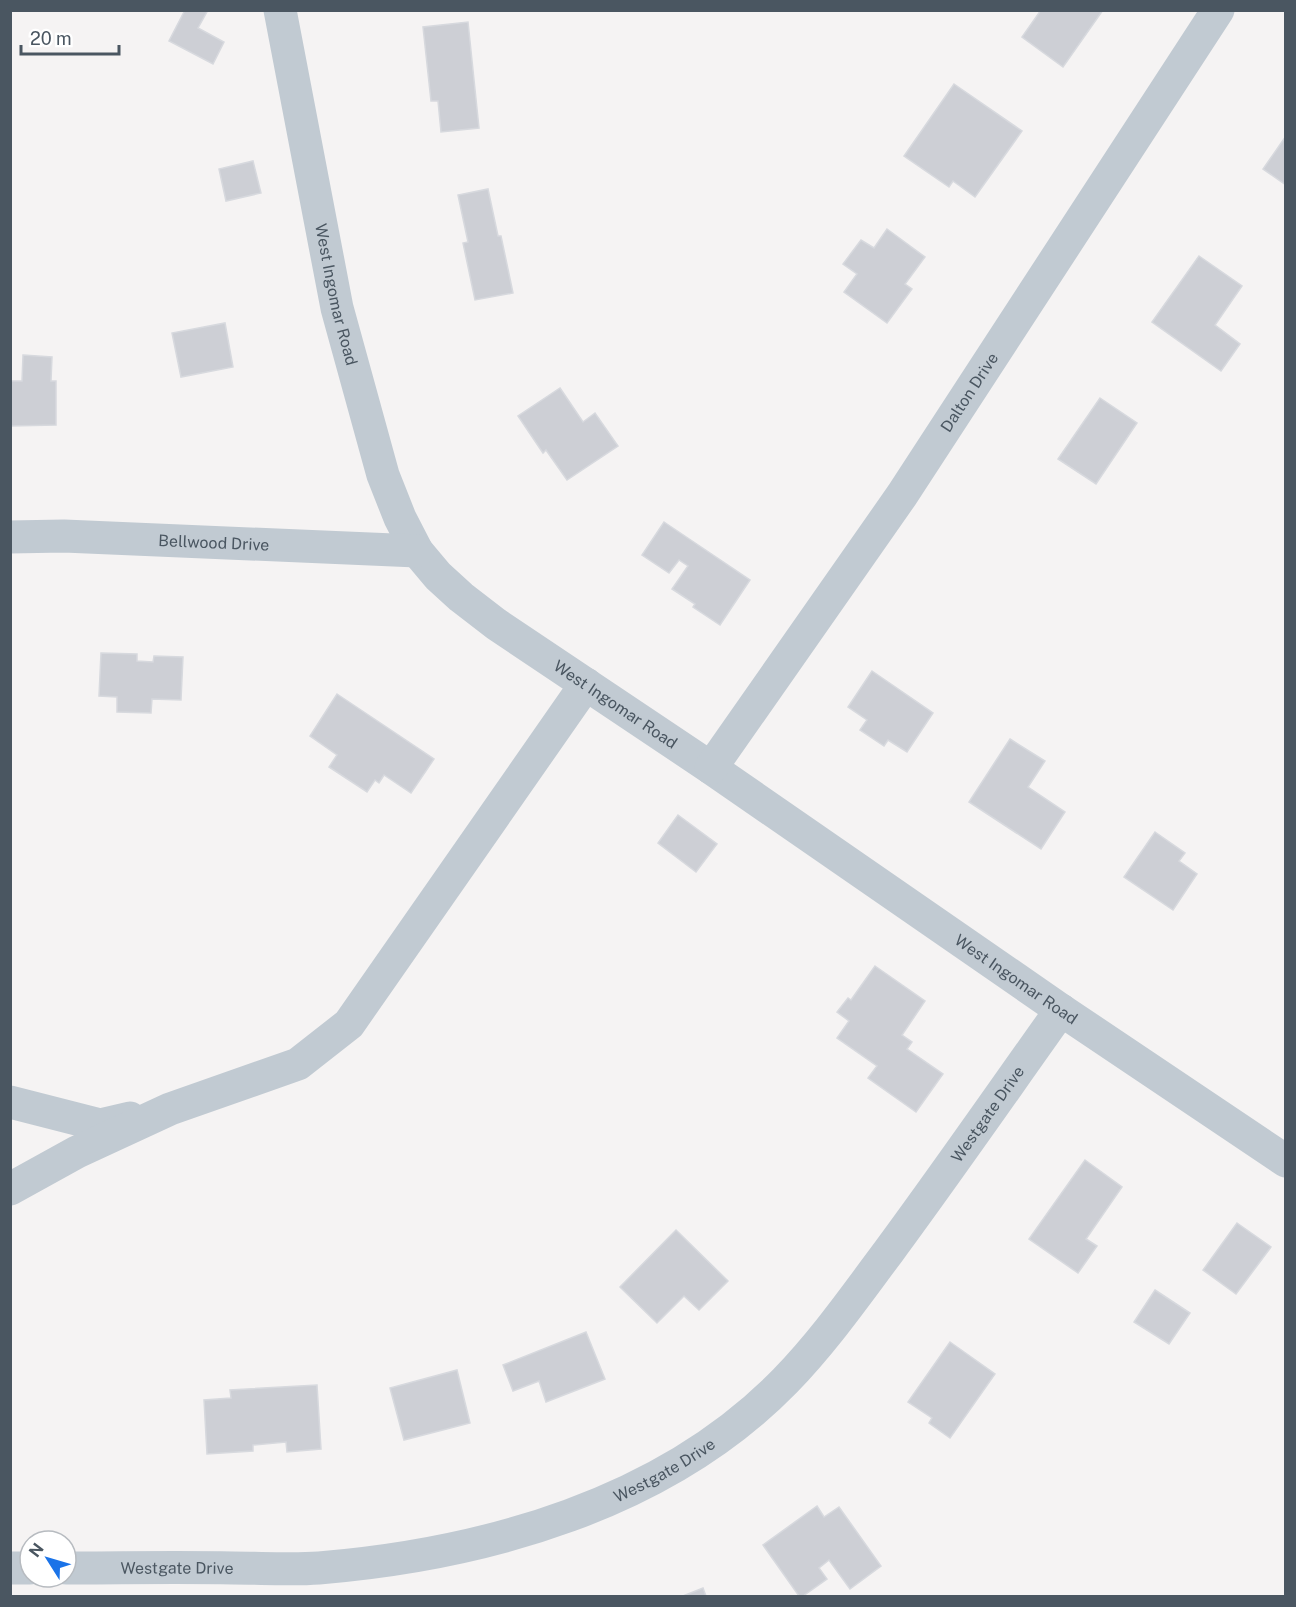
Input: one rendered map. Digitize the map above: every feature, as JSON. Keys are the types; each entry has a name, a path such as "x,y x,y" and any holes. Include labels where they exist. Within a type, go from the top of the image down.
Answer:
{"street":[{"name":"West Ingomar Road","path":"280,10 337,308 383,476 400,518 417,551 438,576 496,624 1286,1161"},
{"name":"Dalton Drive","path":"711,768 902,495 1218,10"},
{"name":"Bellwood Drive","path":"10,537 64,536 417,551"},
{"path":"10,1189 77,1152 170,1109 298,1064 349,1024 586,684"},
{"name":"Westgate Drive","path":"78,1568 317,1568 419,1555 495,1538 574,1514 638,1487 698,1452 738,1423 784,1382 827,1334 916,1214 1061,1010"},
{"path":"10,1102 100,1125 170,1109"}],"building":[{"path":"185,10 208,10 198,28 224,42 213,64 169,41"},
{"path":"1041,10 1103,10 1063,67 1022,37"},
{"path":"468,22 479,128 441,132 438,101 431,101 423,27"},
{"path":"954,84 1022,131 975,197 953,181 949,187 904,156"},
{"path":"1286,136 1286,185 1263,169"},
{"path":"253,161 261,193 226,201 219,169"},
{"path":"488,189 513,293 475,300 463,243 468,242 458,195"},
{"path":"887,229 925,257 905,284 912,289 887,323 844,292 857,274 843,264 861,240 874,248"},
{"path":"1199,256 1242,286 1215,325 1240,344 1221,371 1152,322"},
{"path":"225,323 233,367 181,377 172,333"},
{"path":"23,355 52,357 51,381 56,381 56,425 10,426 10,381 22,381"},
{"path":"560,388 583,422 595,413 618,446 567,480 546,450 543,453 518,416"},
{"path":"1100,398 1137,423 1096,484 1058,459"},
{"path":"664,522 750,580 720,625 672,589 688,566 679,560 669,573 642,555"},
{"path":"101,653 137,654 137,661 153,662 154,656 183,657 181,700 152,699 151,713 117,712 117,697 99,696"},
{"path":"872,671 933,713 907,752 888,740 884,746 860,730 867,720 848,707"},
{"path":"337,694 434,759 411,793 384,775 379,783 375,780 367,792 329,767 337,755 310,736"},
{"path":"1010,739 1045,761 1028,787 1065,812 1041,849 969,802"},
{"path":"678,815 717,844 696,872 658,843"},
{"path":"1155,832 1185,853 1179,861 1197,874 1173,910 1124,877"},
{"path":"875,966 925,1001 902,1035 912,1042 907,1049 943,1074 916,1112 868,1078 877,1066 837,1038 849,1021 837,1012 848,998 851,1000"},
{"path":"1085,1160 1122,1187 1086,1239 1097,1246 1078,1273 1029,1239"},
{"path":"1237,1223 1271,1247 1236,1294 1203,1270"},
{"path":"676,1230 728,1281 699,1310 684,1296 657,1323 620,1287"},
{"path":"1155,1290 1190,1313 1169,1344 1134,1322"},
{"path":"586,1332 605,1379 546,1402 539,1381 513,1391 503,1365"},
{"path":"950,1342 995,1374 950,1438 929,1423 932,1418 908,1402"},
{"path":"457,1370 470,1423 404,1440 390,1388"},
{"path":"317,1385 321,1449 287,1452 286,1442 253,1445 253,1451 207,1454 204,1400 231,1398 230,1390"},
{"path":"817,1506 824,1517 839,1507 881,1566 850,1589 829,1560 819,1568 827,1579 803,1596 799,1596 763,1545"},
{"path":"703,1588 706,1596 683,1596"}]}
